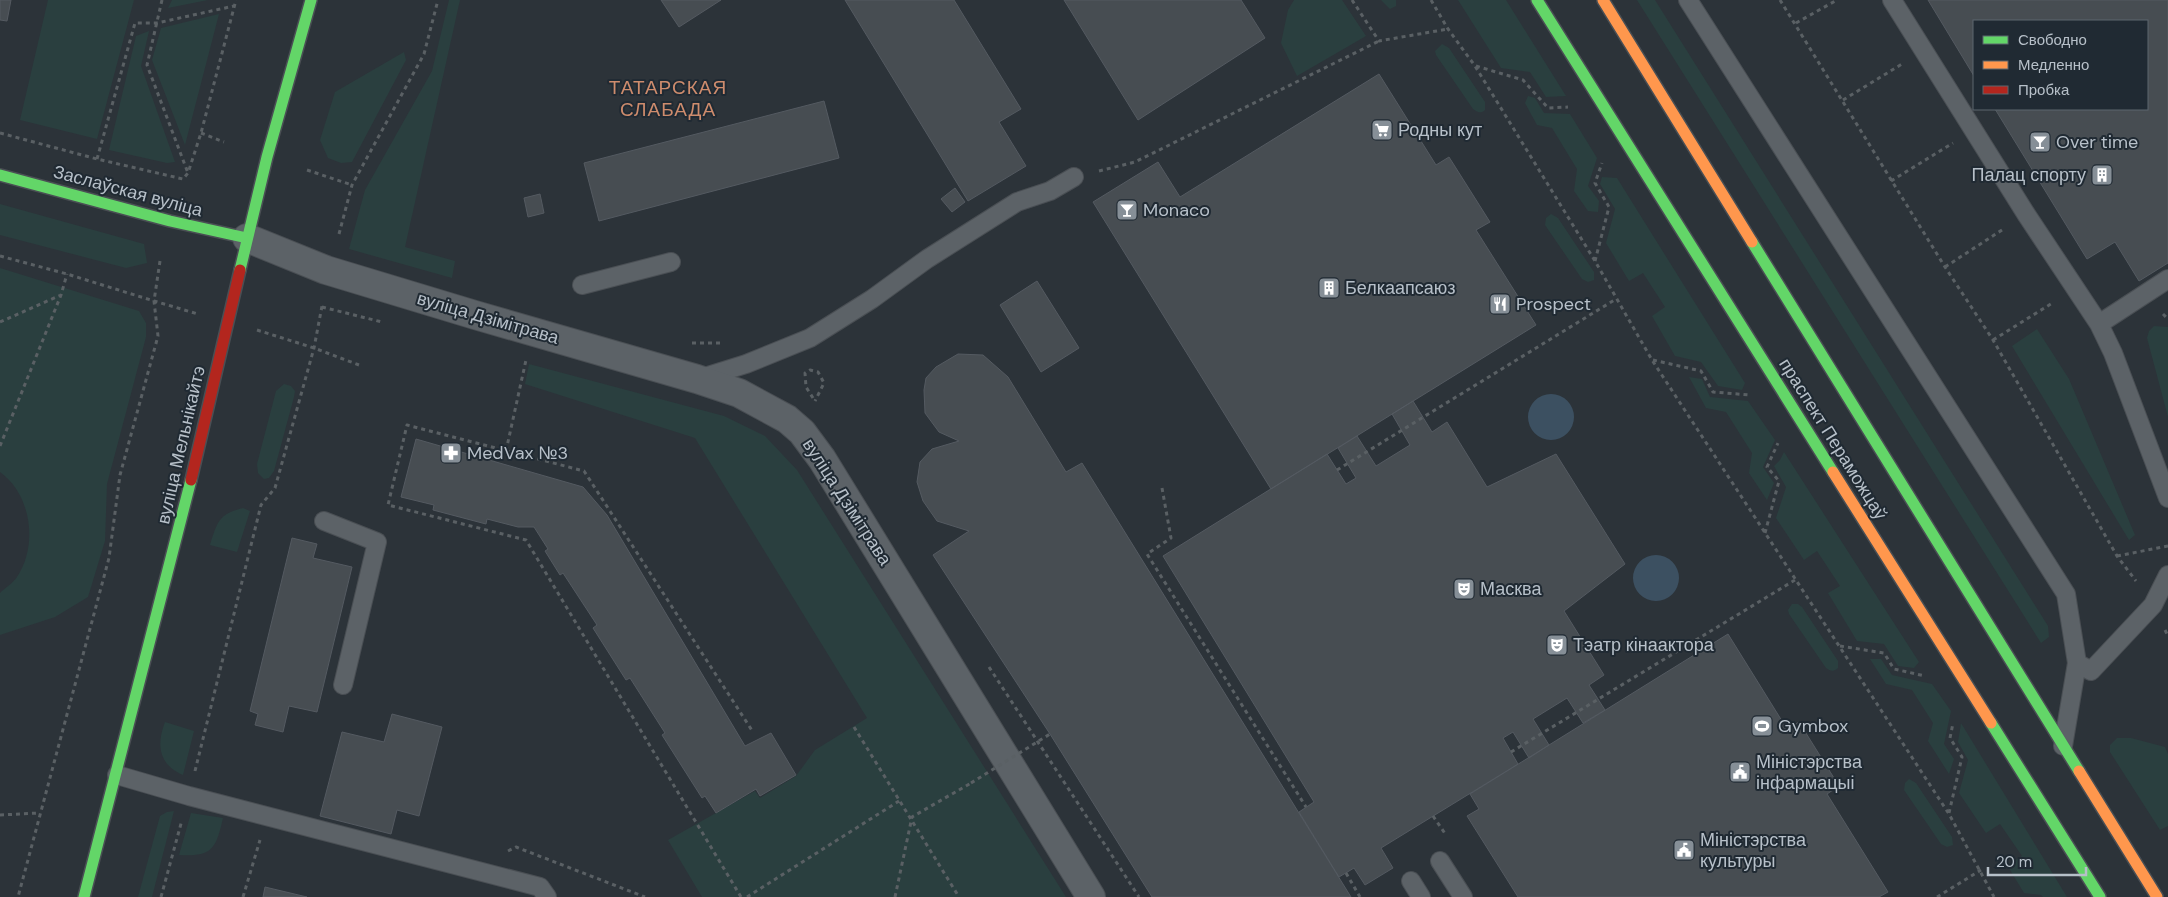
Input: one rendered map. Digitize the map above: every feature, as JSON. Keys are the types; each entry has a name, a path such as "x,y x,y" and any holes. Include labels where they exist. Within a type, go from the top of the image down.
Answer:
{"main road":[{"name":"вуліца Мельнікайтэ","path":"84,897 190,486 267,157 311,0"},
{"name":"праспект Пераможцаў","path":"1537,0 2100,897"},
{"name":"праспект Пераможцаў","path":"1603,0 2157,897"},
{"name":"Заслаўская вуліца","path":"0,175 170,221 247,238"}],"street":[{"name":"вуліца Дзімітрава","path":"247,238 326,270 697,379 739,394 771,409 802,432 822,459 1091,897"}],"lane":[{"path":"1688,0 2066,594 2078,663 2063,746"},
{"path":"1892,0 1922,51 2026,214 2099,324 2113,353 2168,498"},
{"path":"697,379 746,364 810,338 872,299 927,259 1017,202 1050,192 1074,177"},
{"path":"582,285 670,262"},
{"path":"2099,324 2168,279"},
{"path":"324,521 377,542 343,685"},
{"path":"2078,663 2091,671 2153,605 2168,575"},
{"path":"117,774 189,796 540,887 547,897"},
{"path":"1440,861 1463,897"},
{"path":"1411,881 1421,897"}],"path":[{"path":"162,0 147,65 188,173"},
{"path":"0,133 97,159 183,179 188,173 201,133 236,0"},
{"path":"339,234 352,185 424,54 438,0"},
{"path":"1352,0 1379,41"},
{"path":"1432,0 1448,29 1475,66 1595,261 1652,360 1949,814 1994,897"},
{"path":"1780,0 1796,23 1891,181 1993,340 2117,556 2153,605 2168,636"},
{"path":"1796,23 1837,0"},
{"path":"97,159 135,23 157,23 234,6"},
{"path":"1074,177 1135,162 1379,41 1448,29"},
{"path":"1842,100 1922,51"},
{"path":"1475,66 1523,80 1548,108 1564,108"},
{"path":"1891,181 1974,130"},
{"path":"201,133 224,142"},
{"path":"1595,261 1609,207 1595,183 1601,166"},
{"path":"307,170 352,185"},
{"path":"1945,267 2026,214"},
{"path":"0,256 67,274 180,310"},
{"path":"18,897 109,558 120,475 158,336 154,301 160,261"},
{"path":"0,446 61,296 67,274"},
{"path":"1993,340 2074,289"},
{"path":"0,322 61,296"},
{"path":"161,897 189,796 261,504 276,488 314,348 323,298"},
{"path":"1337,470 1616,299"},
{"path":"322,307 387,323"},
{"path":"258,331 314,348 359,365"},
{"path":"684,343 723,343"},
{"path":"506,451 526,357 532,358"},
{"path":"1652,360 1701,371 1713,392 1732,394"},
{"path":"810,370 818,372 824,383 815,401 806,388 805,373 810,370"},
{"path":"740,897 526,540 388,505 407,425 584,471 753,732"},
{"path":"1765,534 1779,481 1767,467 1772,453"},
{"path":"1162,488 1171,538 1147,554 1306,807"},
{"path":"2117,556 2168,546"},
{"path":"1511,752 1795,580"},
{"path":"1839,646 1884,653 1894,670 1917,674"},
{"path":"1949,814 1962,757 1950,738 1954,717"},
{"path":"854,727 899,801 912,817 959,897"},
{"path":"895,897 912,817 1050,734"},
{"path":"988,766 993,774"},
{"path":"747,897 899,801"},
{"path":"0,814 39,813"},
{"path":"243,897 268,816"},
{"path":"516,848 644,897"},
{"path":"1937,897 1981,870"},
{"path":"1346,873 1360,897"}],"green space":[{"path":"48,0 134,0 97,139 20,120"},
{"path":"172,0 208,0 168,8"},
{"path":"449,0 460,0 405,247 455,261 452,278 349,249 365,190 432,71"},
{"path":"1294,0 1342,0 1366,36 1297,76 1281,43 1288,10"},
{"path":"1381,0 1396,0 1396,6 1390,9"},
{"path":"1458,0 1506,0 1566,96 1546,97 1530,72 1501,68"},
{"path":"1637,0 1655,0 2048,626 2049,637 2041,643"},
{"path":"219,14 185,145 152,60 161,28"},
{"path":"149,31 141,66 175,162 167,163 109,150 136,36"},
{"path":"1442,44 1449,48 1485,102 1484,111 1479,112 1473,109 1436,55 1435,51"},
{"path":"404,52 406,60 352,162 341,163 328,158 320,140 335,92"},
{"path":"1528,96 1535,98 1544,113 1570,114 1597,158 1588,186 1599,201 1598,212 1588,211 1574,191 1577,169 1552,128 1537,125 1525,103"},
{"path":"1602,177 1617,178 1745,383 1742,390 1718,386 1701,362 1675,356 1652,316 1665,307 1643,273 1629,281 1606,243 1615,209 1600,184"},
{"path":"0,204 144,244 147,263 126,268 0,235"},
{"path":"1551,214 1558,218 1594,272 1594,280 1588,282 1582,279 1545,225 1546,218"},
{"path":"0,268 139,311 146,323 146,337 107,484 105,541 88,597 55,617 0,635 0,593 15,579 24,565 28,551 29,536 25,507 11,482 0,472"},
{"path":"2154,326 2168,327 2168,417 2147,338 2149,331"},
{"path":"2037,329 2069,379 2135,535 2129,540 2012,346"},
{"path":"529,364 724,416 765,436 797,470 1066,897 702,897 668,840 755,791 760,798 796,776 815,750 867,718 695,438 525,384"},
{"path":"1689,377 1702,379 1710,397 1748,401 1775,440 1763,467 1774,483 1767,500 1749,473 1752,453 1726,412 1706,408"},
{"path":"284,384 291,386 295,391 294,397 274,471 269,478 264,479 258,473 257,464 276,391"},
{"path":"1784,452 1919,662 1914,668 1898,666 1884,644 1857,641 1828,593 1840,586 1817,551 1804,560 1776,518 1786,487 1774,466"},
{"path":"243,508 250,511 237,552 210,545 220,520 228,513"},
{"path":"1792,604 1798,604 1802,607 1838,661 1838,668 1832,671 1826,668 1789,614 1788,610"},
{"path":"1870,659 1881,659 1892,675 1932,684 1951,711 1944,744 1954,759 1949,774 1928,741 1933,723 1912,690 1886,684"},
{"path":"165,722 194,731 183,775 175,771 164,760 160,746"},
{"path":"1961,723 2067,897 2043,897 2041,895 2024,893 2007,865 2022,856 2000,824 1986,833 1959,793 1968,760 1958,742"},
{"path":"2117,738 2131,738 2165,747 2168,754 2168,826 2160,830 2110,752 2110,745"},
{"path":"1909,779 1916,783 1952,837 1953,845 1947,847 1941,844 1904,790 1905,783"},
{"path":"174,811 152,897 138,897 160,816"},
{"path":"191,813 223,818 218,837 211,849 206,852 179,855"}],"water":[{"path":"1547,394 1555,394 1564,398 1570,404 1574,417 1570,430 1564,436 1555,440 1547,440 1538,436 1532,430 1528,421 1528,413 1532,404 1538,398"},
{"path":"1651,555 1661,555 1675,565 1679,578 1675,591 1669,597 1661,601 1651,601 1637,591 1633,583 1633,573 1643,559"}],"building":[{"path":"0,0 11,0 7,21 0,20"},
{"path":"661,0 721,0 679,27"},
{"path":"845,0 954,0 1021,109 999,122 1026,166 968,201"},
{"path":"1064,0 1241,0 1265,38 1138,120"},
{"name":"Палац спорту","path":"1928,0 2168,0 2168,263 2139,281 2115,242 2087,259 1996,110 2148,110 2148,20 1973,20 1973,74"},
{"name":"Белкаапсаюз","path":"1379,74 1436,165 1449,157 1490,222 1476,230 1536,325 1271,489 1093,202 1158,162 1180,197"},
{"path":"824,101 839,158 599,221 584,163"},
{"path":"955,188 965,202 952,212 941,199"},
{"path":"540,194 544,213 528,217 524,198"},
{"path":"1037,281 1079,348 1041,372 1000,305"},
{"path":"958,354 983,355 1008,377 1066,472 1082,463 1351,897 1152,897 1050,734 933,555 969,531 937,521 923,501 917,482 920,462 932,449 959,441 939,432 925,413 924,390 926,378 936,367"},
{"path":"1413,401 1432,432 1447,422 1487,487 1556,454 1625,564 1564,611 1604,675 1589,685 1605,710 1583,723 1567,698 1533,719 1549,745 1529,758 1513,732 1503,738 1518,764 1381,848 1393,868 1365,885 1354,868 1339,877 1299,812 1314,802 1163,556 1327,454 1346,484 1356,478 1338,448 1357,436 1376,466 1410,445 1392,414"},
{"path":"416,439 583,487 607,515 745,746 771,733 796,775 760,796 756,789 716,813 705,796 702,798 662,735 665,733 630,678 626,680 593,628 597,625 563,573 560,575 545,551 548,549 534,527 518,527 487,519 486,524 433,510 434,505 401,497"},
{"path":"292,538 317,544 313,558 352,567 317,712 289,706 283,732 255,725 258,714 250,711"},
{"path":"1728,634 1787,729 1799,722 1839,786 1827,794 1888,892 1879,897 1518,897 1467,816 1479,809 1470,794"},
{"path":"392,714 442,727 419,816 397,810 391,834 320,816 342,732 384,742"},
{"path":"265,887 307,897 263,897"}],"traffic: fast":[{"path":"240,270 267,157 311,0"},
{"path":"1537,0 1833,472"},
{"path":"0,175 170,221 247,238"},
{"path":"1752,242 2079,771"},
{"path":"84,897 191,480"},
{"path":"1991,723 2100,897"}],"traffic: slow":[{"path":"1603,0 1752,242"},
{"path":"1833,472 1991,723"},
{"path":"2079,771 2157,897"}],"traffic: jam":[{"path":"191,480 240,270"}],"place":[{"name":"Родны кут","path":"1382,130"},
{"name":"Over time","path":"2040,142"},
{"name":"Палац спорту","path":"2102,175"},
{"name":"Monaco","path":"1127,210"},
{"name":"Белкаапсаюз","path":"1329,288"},
{"name":"Prospect","path":"1500,304"},
{"name":"MedVax №3","path":"451,453"},
{"name":"Масква","path":"1464,589"},
{"name":"Тэатр кінаактора","path":"1557,645"},
{"name":"Gymbox","path":"1762,726"},
{"name":"Міністэрства інфармацыі","path":"1740,772"},
{"name":"Міністэрства культуры","path":"1684,850"}],"district":[{"name":"ТАТАРСКАЯ СЛАБАДА","path":"668,98"}]}
